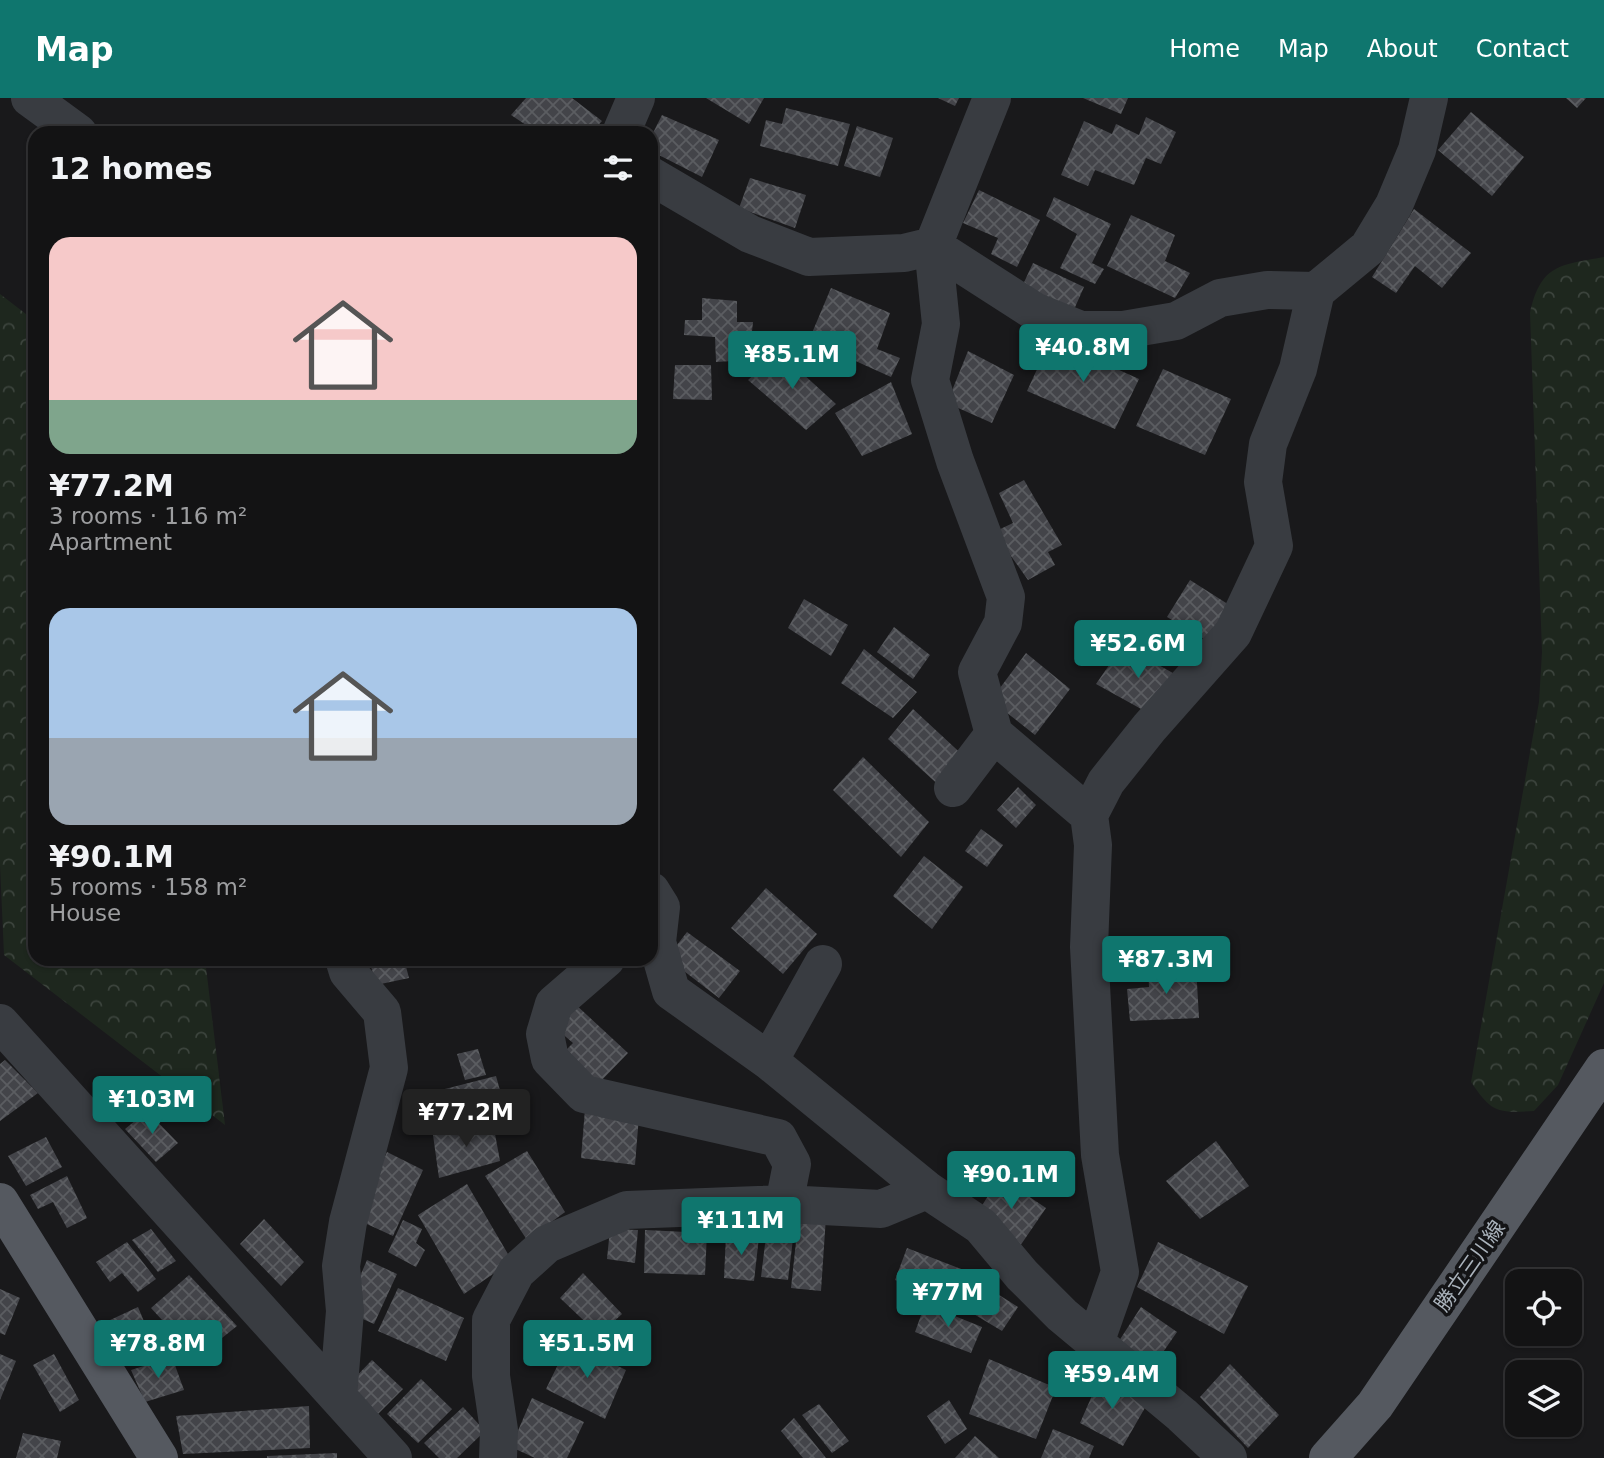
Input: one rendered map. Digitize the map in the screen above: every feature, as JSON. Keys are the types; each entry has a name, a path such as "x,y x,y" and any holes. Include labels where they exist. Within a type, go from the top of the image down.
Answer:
{"main road":[{"name":"勝立三川線","path":"1328,1458 1375,1405 1604,1068"},
{"path":"0,1202 159,1458"}],"street":[{"path":"30,98 68,126"},
{"path":"624,126 636,98"},
{"path":"992,98 933,246 941,324 930,380 955,461 1006,597 1003,623 977,672 994,734 1088,815"},
{"path":"1095,1343 1119,1272 1100,1156 1089,947 1093,845 1088,815 1106,782 1149,728 1233,634 1274,547 1263,482 1268,443 1298,369 1316,291 1368,247 1394,205 1417,150 1429,98"},
{"path":"658,180 750,234 809,257 904,253 933,246 1034,311 1081,330 1123,330 1175,321 1220,298 1255,292 1316,291"},
{"path":"953,788 994,734"},
{"path":"658,902 661,907 658,928"},
{"path":"658,949 671,991 769,1061 927,1190 981,1226 1021,1275 1228,1458"},
{"path":"769,1061 823,964"},
{"path":"338,1397 345,1311 341,1266 348,1223 389,1068 382,1012 348,972 346,966"},
{"path":"598,966 554,1004 545,1034 550,1059 584,1094 778,1138 792,1164 784,1204"},
{"path":"0,1023 393,1458"},
{"path":"498,1458 499,1430 491,1376 491,1320 516,1272 547,1244 628,1210 784,1204 881,1209 927,1190"}],"green space":[{"path":"1604,257 1604,983 1558,1085 1534,1111 1503,1111 1484,1100 1471,1082 1539,702 1542,652 1530,313 1540,285 1547,276 1564,265"},
{"path":"0,294 28,316 28,966 206,966 225,1125 4,955 0,865"}],"building":[{"path":"526,98 572,98 602,121 597,126 528,126 511,115"},
{"path":"706,98 764,98 749,124"},
{"path":"938,98 959,98 955,106"},
{"path":"1083,98 1128,98 1121,114"},
{"path":"1566,98 1586,98 1577,108"},
{"path":"786,108 850,124 838,166 760,146 766,120 782,124"},
{"path":"1471,112 1524,157 1492,196 1438,150"},
{"path":"662,115 719,140 702,177 658,155 656,126"},
{"path":"1146,117 1176,132 1161,164 1146,158 1134,185 1095,170 1088,186 1061,175 1084,121 1112,134 1116,124 1139,135"},
{"path":"857,126 893,138 880,177 844,166"},
{"path":"750,178 806,195 795,228 739,208"},
{"path":"979,190 1040,220 1017,267 991,254 998,238 963,223"},
{"path":"1054,197 1111,224 1092,263 1104,269 1095,284 1060,268 1077,234 1046,216"},
{"path":"1414,209 1471,253 1442,288 1415,266 1396,293 1372,277"},
{"path":"1131,215 1175,235 1165,261 1190,273 1175,298 1107,266"},
{"path":"1033,263 1084,287 1072,314 1020,291"},
{"path":"831,288 890,313 877,349 900,358 891,377 809,340"},
{"path":"702,298 737,301 737,322 753,322 749,360 716,362 715,337 684,335 685,320 702,320"},
{"path":"1051,339 1139,379 1115,429 1027,391"},
{"path":"968,351 1014,375 992,423 947,403"},
{"path":"779,352 836,404 806,430 748,380"},
{"path":"675,365 711,365 712,400 673,399"},
{"path":"1163,369 1231,399 1205,455 1136,426"},
{"path":"891,382 912,434 862,456 835,413"},
{"path":"1024,480 1062,545 1048,552 1055,565 1028,580 994,532 1013,523 999,493"},
{"path":"1190,580 1234,608 1211,643 1167,617"},
{"path":"804,599 848,625 831,656 788,628"},
{"path":"894,627 930,655 913,679 877,652"},
{"path":"1123,645 1180,677 1152,715 1096,684"},
{"path":"864,649 917,692 893,718 841,683"},
{"path":"1026,653 1070,689 1035,735 991,700"},
{"path":"913,709 968,760 943,789 888,739"},
{"path":"863,757 929,822 901,857 833,790"},
{"path":"1018,787 1036,805 1016,828 997,810"},
{"path":"981,829 1003,845 987,867 965,851"},
{"path":"924,856 963,887 932,929 893,896"},
{"path":"766,888 817,934 783,974 731,928"},
{"path":"687,932 740,971 719,998 667,958"},
{"path":"371,966 406,966 409,978 376,985"},
{"path":"1196,966 1199,1018 1130,1021 1127,989 1149,987 1148,969"},
{"path":"574,1003 628,1053 598,1084 562,1054 573,1043 552,1025"},
{"path":"478,1049 486,1075 465,1080 457,1054"},
{"path":"5,1060 38,1093 0,1121 0,1064"},
{"path":"496,1076 506,1112 449,1127 441,1090"},
{"path":"585,1109 639,1116 635,1165 581,1158"},
{"path":"147,1111 178,1143 156,1162 125,1129"},
{"path":"493,1123 500,1161 439,1178 433,1135"},
{"path":"46,1137 62,1167 26,1186 8,1156"},
{"path":"1216,1141 1249,1186 1200,1219 1166,1181"},
{"path":"527,1151 565,1212 527,1240 485,1176"},
{"path":"387,1152 423,1170 393,1236 356,1219"},
{"path":"67,1176 87,1218 67,1228 53,1202 38,1209 30,1195"},
{"path":"1000,1177 1046,1208 1020,1246 976,1215"},
{"path":"467,1184 512,1261 464,1294 418,1215"},
{"path":"799,1214 826,1217 821,1291 791,1288"},
{"path":"264,1219 304,1262 281,1286 240,1244"},
{"path":"403,1220 422,1229 416,1243 425,1250 416,1267 388,1252"},
{"path":"151,1229 176,1261 158,1272 132,1240"},
{"path":"610,1229 638,1230 635,1263 607,1259"},
{"path":"645,1230 707,1233 705,1275 644,1273"},
{"path":"726,1234 759,1237 754,1281 724,1278"},
{"path":"766,1236 793,1239 788,1280 761,1277"},
{"path":"127,1242 156,1279 138,1292 122,1273 110,1282 96,1262"},
{"path":"1158,1242 1248,1286 1224,1334 1137,1287"},
{"path":"907,1248 974,1274 960,1306 895,1280"},
{"path":"367,1260 397,1274 374,1324 345,1311"},
{"path":"583,1273 622,1314 599,1335 560,1298"},
{"path":"189,1275 237,1326 197,1358 151,1308"},
{"path":"982,1284 1018,1307 1002,1331 967,1310"},
{"path":"398,1288 464,1318 446,1361 378,1331"},
{"path":"0,1289 20,1298 5,1335 0,1333"},
{"path":"925,1304 982,1327 971,1353 915,1332"},
{"path":"138,1307 156,1350 127,1363 108,1321"},
{"path":"1141,1307 1177,1332 1152,1368 1117,1344"},
{"path":"569,1342 626,1370 605,1419 546,1389"},
{"path":"0,1354 16,1361 0,1400"},
{"path":"54,1354 79,1400 60,1412 33,1365"},
{"path":"172,1357 184,1390 145,1402 131,1370"},
{"path":"989,1359 1056,1388 1036,1439 969,1414"},
{"path":"372,1360 403,1389 377,1415 347,1386"},
{"path":"1230,1364 1279,1415 1248,1448 1200,1397"},
{"path":"1102,1373 1146,1406 1123,1446 1080,1423"},
{"path":"421,1379 452,1409 418,1443 387,1414"},
{"path":"532,1398 584,1422 567,1458 535,1458 511,1447"},
{"path":"949,1400 967,1429 945,1444 927,1416"},
{"path":"819,1404 849,1441 832,1453 802,1415"},
{"path":"309,1406 310,1448 183,1454 176,1416"},
{"path":"463,1407 485,1431 457,1458 439,1458 424,1443"},
{"path":"794,1418 826,1458 803,1458 781,1431"},
{"path":"1053,1429 1094,1446 1089,1458 1041,1458"},
{"path":"23,1433 61,1441 57,1458 16,1458"},
{"path":"975,1436 999,1458 955,1458"},
{"path":"337,1453 337,1458 267,1458 267,1456"}]}
